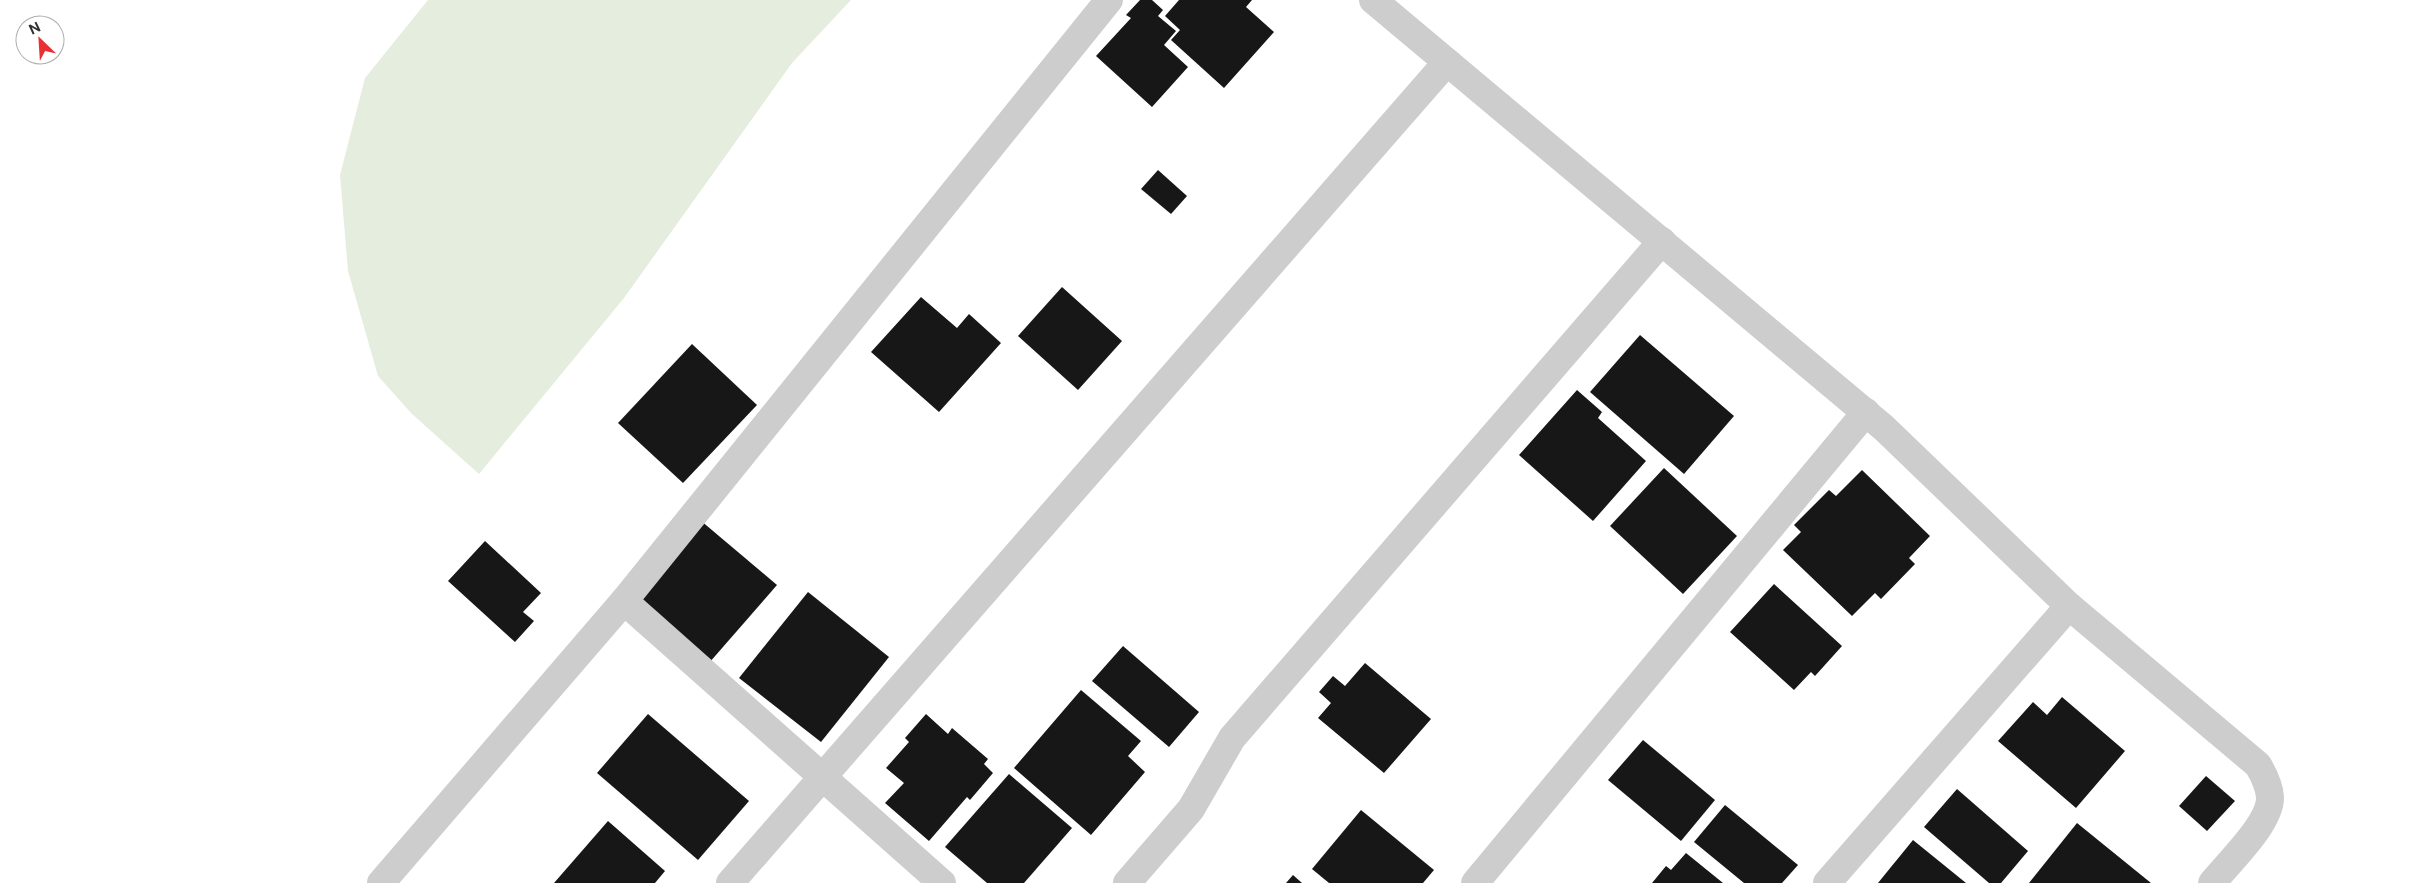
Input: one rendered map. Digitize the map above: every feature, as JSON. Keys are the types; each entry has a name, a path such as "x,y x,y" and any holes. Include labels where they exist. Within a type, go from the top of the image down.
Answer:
{"street":[{"path":"381,883 624,601 1109,0"},
{"path":"1373,0 1866,412 2069,606 2258,765 2266,780 2270,799 2264,821 2212,883"},
{"path":"730,883 1447,62"},
{"path":"1126,883 1191,809 1232,738 1662,241"},
{"path":"1475,883 1866,412"},
{"path":"624,601 942,883"},
{"path":"1827,883 2069,606"}],"green space":[{"path":"428,0 851,0 792,63 624,298 479,474 412,414 378,376 348,271 340,175 365,78"}],"building":[{"path":"1140,0 1152,0 1163,10 1158,16 1176,31 1164,45 1188,67 1152,107 1096,56 1131,18 1126,15"},
{"path":"1179,0 1252,0 1246,7 1274,32 1224,88 1171,40 1180,30 1165,16"},
{"path":"1158,170 1187,196 1171,214 1141,189"},
{"path":"1062,287 1122,341 1078,390 1018,336"},
{"path":"921,297 957,328 969,314 1001,343 939,412 871,352"},
{"path":"1640,335 1734,416 1684,474 1590,392"},
{"path":"692,344 757,405 683,483 618,423"},
{"path":"1577,390 1602,412 1598,418 1646,461 1593,521 1519,455"},
{"path":"1664,468 1737,536 1683,594 1610,526"},
{"path":"1862,470 1930,536 1909,558 1915,564 1881,599 1875,593 1852,616 1783,550 1801,532 1794,525 1829,490 1836,496"},
{"path":"700,520 777,585 709,663 633,597"},
{"path":"485,541 541,593 523,612 534,621 515,642 448,581"},
{"path":"1774,584 1842,646 1815,676 1811,672 1794,690 1730,632"},
{"path":"808,592 889,657 821,742 739,678"},
{"path":"1123,646 1199,712 1169,747 1092,681"},
{"path":"1365,663 1431,719 1384,773 1318,718 1331,703 1319,692 1333,676 1345,686"},
{"path":"1081,690 1141,741 1128,756 1145,772 1091,835 1014,768"},
{"path":"2062,697 2125,751 2076,808 1998,741 2033,702 2047,715"},
{"path":"648,714 749,801 698,860 597,773"},
{"path":"926,714 948,734 952,728 988,759 984,764 993,773 970,800 967,797 929,841 885,803 904,783 886,768 909,742 905,738"},
{"path":"1643,740 1715,800 1681,841 1608,780"},
{"path":"1009,774 1072,828 1024,883 987,883 945,847"},
{"path":"2206,776 2235,801 2207,831 2179,806"},
{"path":"1957,789 2028,851 2001,883 1989,883 1924,827"},
{"path":"1725,805 1798,865 1782,883 1744,883 1694,842"},
{"path":"1361,810 1434,870 1423,883 1329,883 1312,869"},
{"path":"608,821 665,871 655,883 554,883"},
{"path":"2077,823 2151,883 2029,883"},
{"path":"1913,840 1966,883 1878,883"},
{"path":"1686,853 1723,883 1652,883 1666,866 1671,870"},
{"path":"1293,875 1302,883 1286,883"}]}
